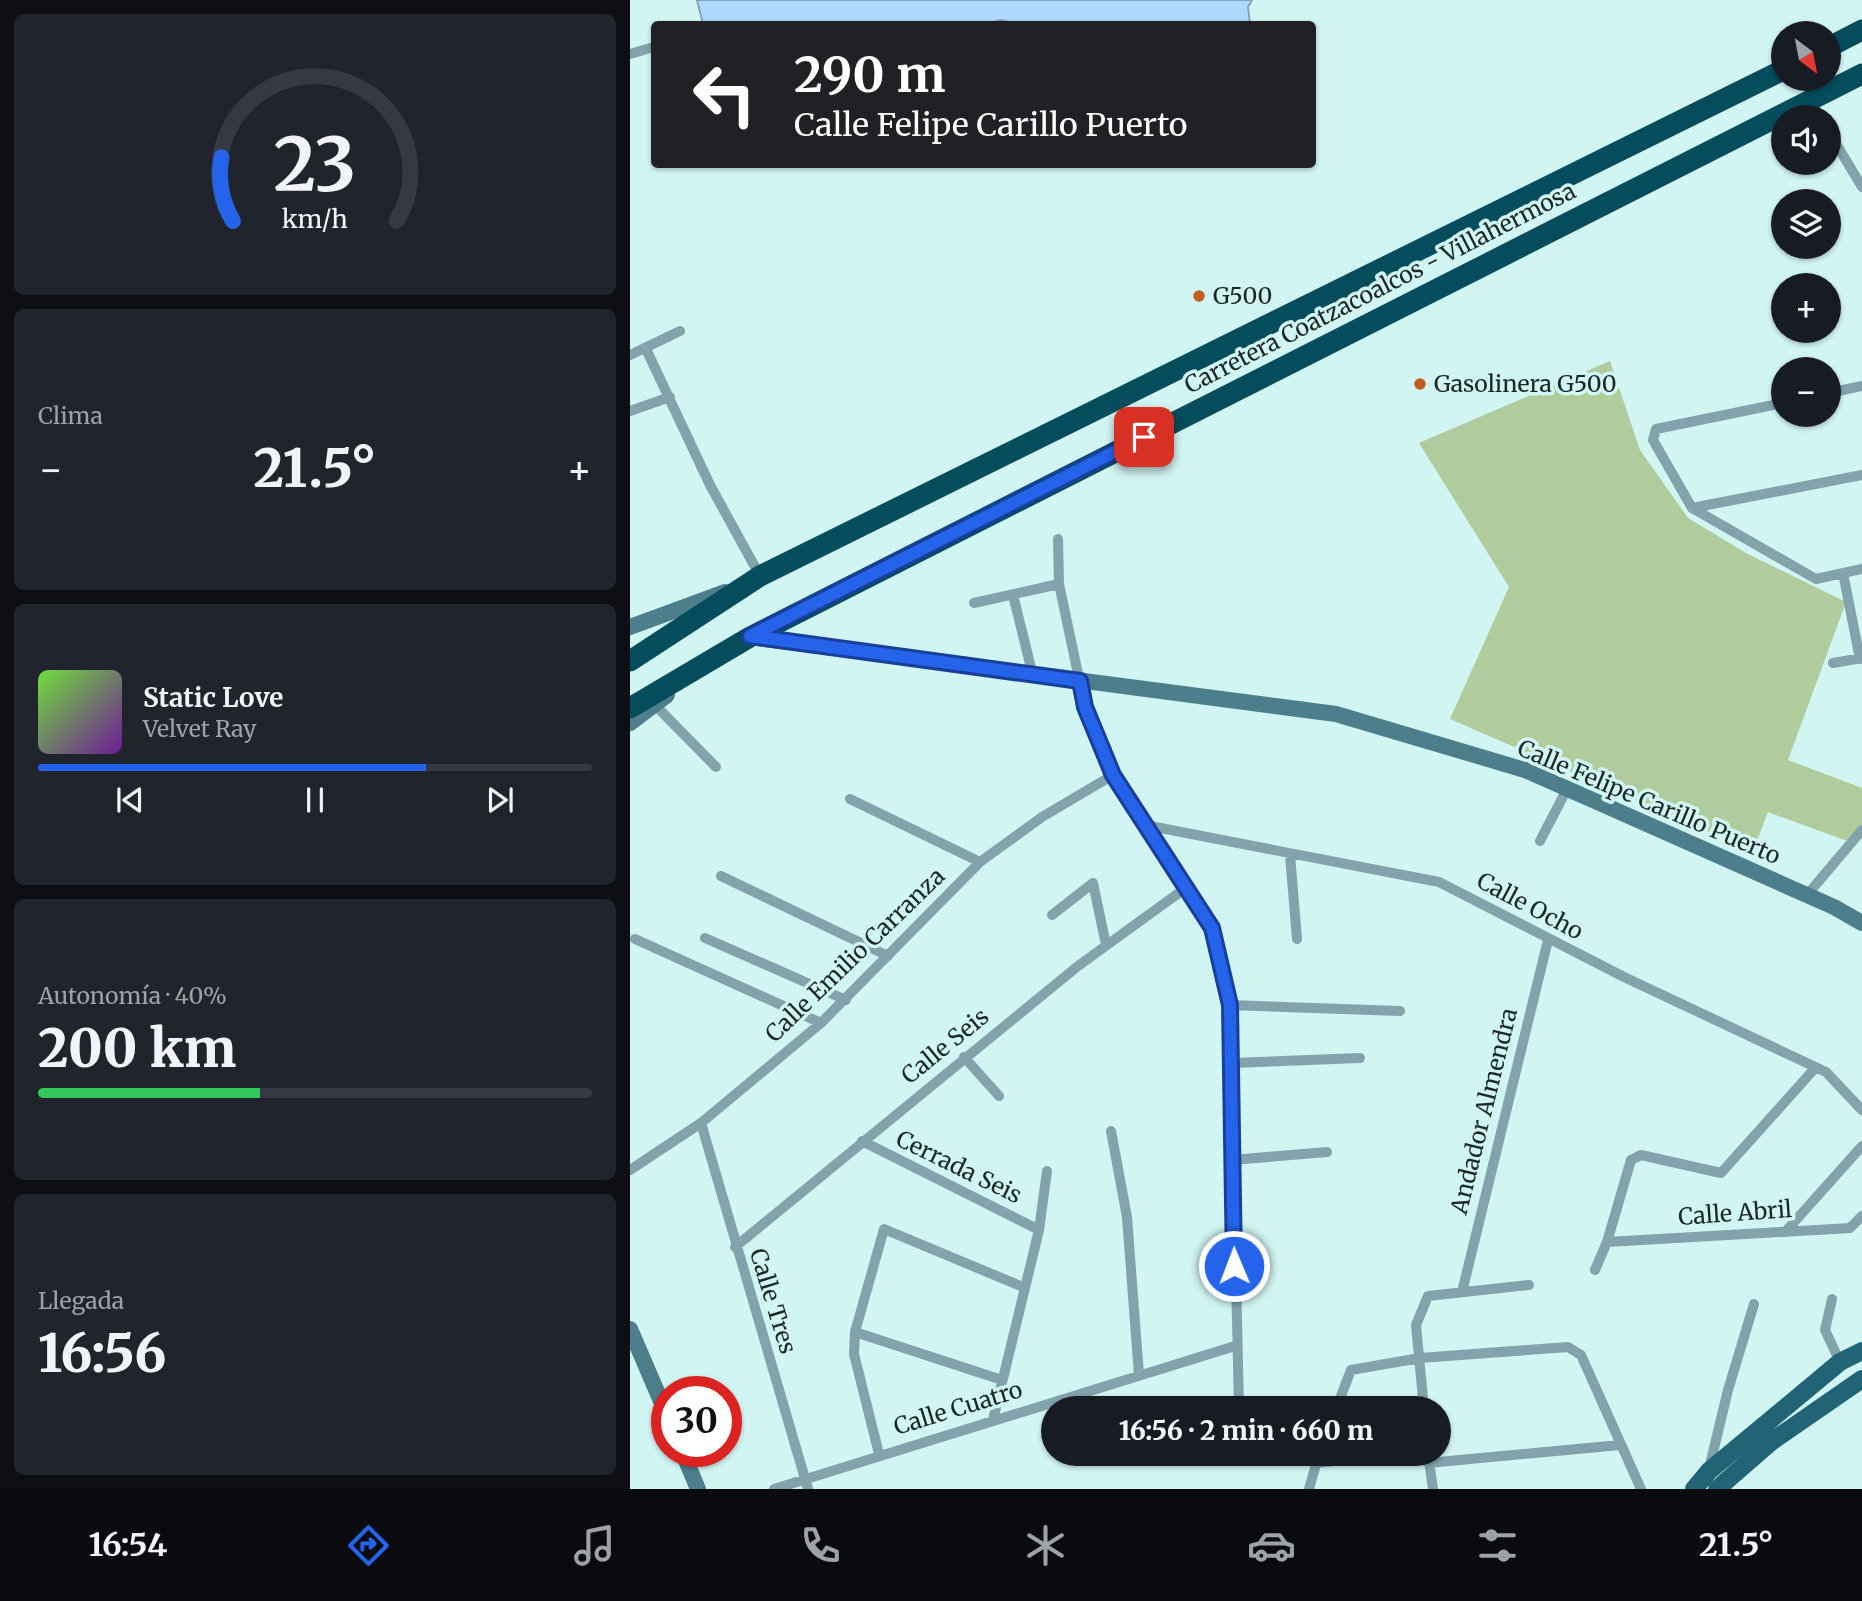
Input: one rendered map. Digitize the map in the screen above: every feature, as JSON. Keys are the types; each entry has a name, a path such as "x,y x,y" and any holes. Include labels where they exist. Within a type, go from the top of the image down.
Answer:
{"highway":[{"path":"1841,41 1862,30"},
{"name":"Carretera Coatzacoalcos - Villahermosa","path":"1820,105 1862,74"},
{"name":"Carretera Coatzacoalcos - Villahermosa","path":"630,661 752,581 1771,76"},
{"name":"Carretera Coatzacoalcos - Villahermosa","path":"630,708 750,636 1771,131"}],"main road":[{"path":"1694,1489 1709,1471 1840,1362 1862,1351"},
{"path":"1717,1489 1771,1442 1862,1379"}],"street":[{"path":"630,54 651,48"},
{"path":"1841,152 1862,187"},
{"path":"630,355 680,331"},
{"path":"630,627 752,581 646,349"},
{"path":"1841,390 1862,386"},
{"path":"630,411 670,397"},
{"path":"1771,405 1656,429 1653,440 1692,508 1816,579 1862,569"},
{"path":"1692,508 1862,475"},
{"path":"1058,539 1059,584 1085,707 1113,775 1212,928 1230,1005 1235,1346 1238,1396"},
{"path":"1833,663 1861,659 1843,573"},
{"path":"974,603 1059,584"},
{"path":"1013,595 1033,676"},
{"name":"Calle Felipe Carillo Puerto","path":"750,636 1033,676 1335,714 1525,770 1807,895 1862,923"},
{"path":"630,723 656,705 699,668"},
{"path":"656,705 716,766"},
{"name":"Calle Emilio Carranza","path":"630,1170 701,1123 821,1023 980,862 1042,817 1113,775"},
{"path":"1540,841 1567,789"},
{"path":"850,799 980,862"},
{"name":"Calle Ocho","path":"1145,825 1438,882 1548,940 1826,1072 1862,1110"},
{"path":"1807,895 1862,830"},
{"path":"1290,855 1297,939"},
{"path":"721,876 888,956"},
{"path":"1052,915 1093,883 1106,945"},
{"name":"Calle Seis","path":"735,1247 964,1057 1106,945 1187,887"},
{"path":"705,938 846,1000"},
{"path":"635,939 821,1023"},
{"name":"Andador Almendra","path":"1462,1292 1548,940"},
{"path":"1230,1005 1400,1011"},
{"path":"964,1057 999,1096"},
{"path":"1232,1063 1360,1058"},
{"path":"1595,1270 1607,1242 1631,1160 1635,1156 1721,1173 1816,1067"},
{"name":"Calle Tres","path":"701,1123 735,1247 807,1484"},
{"path":"1111,1131 1127,1217 1139,1375"},
{"name":"Cerrada Seis","path":"862,1141 1039,1230"},
{"path":"1787,1230 1862,1146"},
{"path":"1232,1160 1327,1152"},
{"path":"993,1420 1023,1287 1039,1230 1047,1171"},
{"name":"Calle Abril","path":"1607,1242 1850,1228 1862,1216"},
{"path":"880,1454 854,1354 855,1332 884,1229 1023,1287"},
{"path":"1423,1396 1416,1325 1428,1296 1529,1285"},
{"path":"1832,1299 1825,1330 1840,1362"},
{"path":"1709,1471 1728,1390 1755,1304"},
{"path":"630,1329 651,1378"},
{"path":"855,1332 1002,1380"},
{"name":"Calle Cuatro","path":"774,1489 807,1484 880,1454 1235,1346"},
{"path":"1341,1396 1350,1370 1420,1358 1568,1348 1581,1355 1641,1489"},
{"path":"1451,1457 1620,1446"},
{"path":"1309,1489 1316,1466"},
{"path":"1429,1466 1433,1489"},
{"path":"689,1467 698,1489"}],"green space":[{"path":"1610,361 1640,450 1688,518 1746,553 1846,602 1788,760 1862,788 1862,826 1850,842 1768,812 1753,851 1450,719 1509,587 1419,443"}],"water":[{"path":"697,0 1252,0 1248,7 1250,21 702,21"}],"place":[{"name":"G500","path":"1199,296"},
{"name":"Gasolinera G500","path":"1420,384"}],"route":[{"path":"1144,437 750,636 1080,681 1085,707 1113,775 1212,928 1230,1005 1234,1266"}]}
